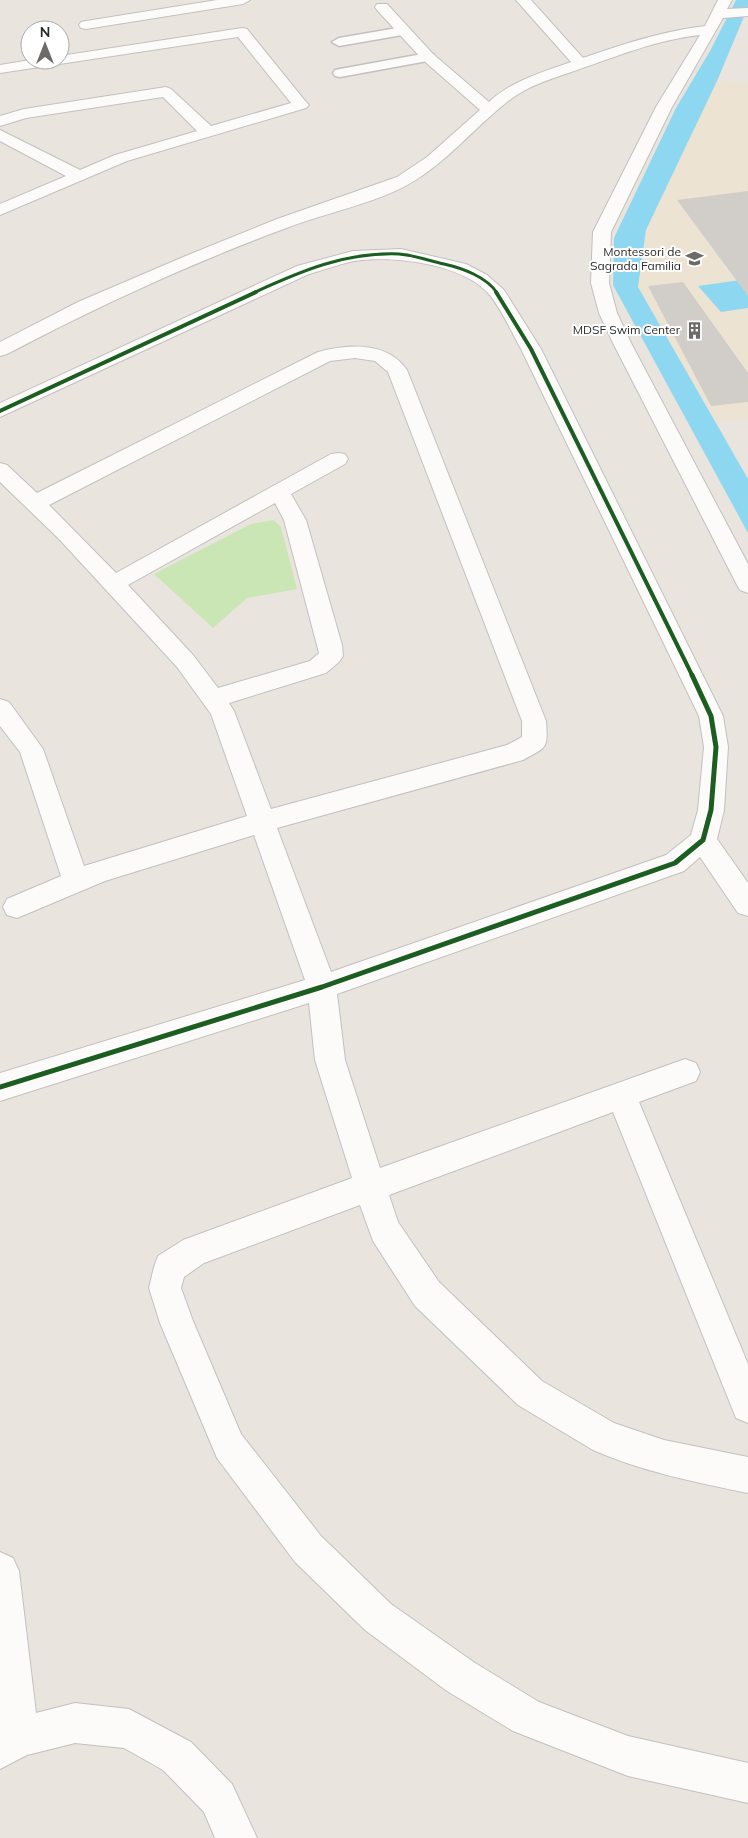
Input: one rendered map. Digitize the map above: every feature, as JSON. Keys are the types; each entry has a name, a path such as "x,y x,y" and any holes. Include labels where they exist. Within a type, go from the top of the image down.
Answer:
{"street":[{"path":"86,26 243,0"},
{"path":"523,0 580,63"},
{"path":"382,8 428,57 488,109"},
{"path":"0,350 85,306 194,259 283,223 403,181 433,160 503,97 538,79 639,43 674,34 717,15 748,12"},
{"path":"717,15 664,107 602,232 600,283 608,313 622,343 748,585"},
{"path":"0,210 122,158 301,105 242,32 70,58"},
{"path":"0,69 20,66"},
{"path":"0,122 24,114 166,92 208,132"},
{"path":"0,135 79,176"},
{"path":"0,411 303,270 353,256 401,254 460,268 481,279 495,290 531,349 687,664 711,716 716,746 711,810 703,840 675,863 322,988 0,1087"},
{"path":"17,906 98,872 312,807 514,754 534,742 534,721 397,370 389,360 377,355 346,352 324,356 35,503"},
{"path":"114,584 338,459"},
{"path":"0,470 68,534 184,661 222,711 322,988 330,1060 384,1230 427,1294 530,1393 605,1438 664,1458 748,1475"},
{"path":"213,700 318,667 331,656 330,645 295,520 279,492"},
{"path":"0,708 31,749 76,882"},
{"path":"703,840 748,905"},
{"path":"686,1072 194,1251 170,1267 165,1288 177,1323 229,1446 308,1548 378,1617 461,1677 527,1717 628,1756 748,1783"},
{"path":"620,1095 748,1406"},
{"path":"0,1571 9,1743 75,1723 129,1730 177,1756 218,1798 236,1838"}],"lane":[{"path":"339,42 404,32"},
{"path":"340,73 428,57"}],"shaded area":[{"name":"Montessori de Sagrada Familia","path":"717,81 748,83 748,418 716,422 638,287 646,230"}],"green space":[{"path":"274,520 281,527 297,589 247,598 213,628 154,574 251,524"}],"water":[{"path":"736,0 748,0 748,7 717,81 646,230 638,287 748,479 748,533 613,285 614,238 676,108 710,51"},
{"path":"748,279 748,308 721,312 698,286"}],"building":[{"path":"748,191 748,296 677,200"},
{"name":"MDSF Swim Center","path":"683,282 748,373 748,402 711,406 648,286"}],"cycle path":[{"path":"0,411 303,270 353,256 401,254 460,268 481,279 495,290 531,349 687,664 711,716 716,747 711,810 703,840 675,863 322,987 0,1087"}],"place":[{"name":"Montessori de Sagrada Familia","path":"695,259"},
{"name":"MDSF Swim Center","path":"694,330"}]}
